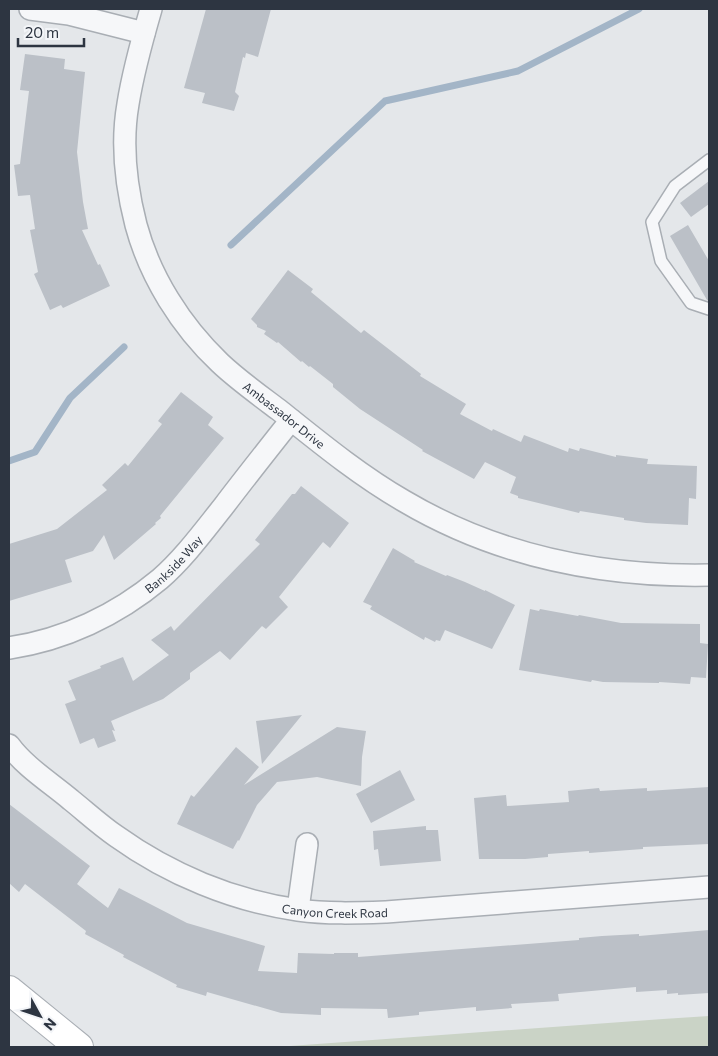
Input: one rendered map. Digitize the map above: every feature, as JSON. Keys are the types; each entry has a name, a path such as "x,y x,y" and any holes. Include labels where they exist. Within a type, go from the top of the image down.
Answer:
{"main road":[{"path":"9,990 79,1047"}],"street":[{"path":"30,9 69,14 144,33"},
{"name":"Ambassador Drive","path":"151,9 134,69 127,107 125,146 128,188 136,226 150,264 176,312 192,333 221,364 356,470 405,501 453,526 504,546 558,562 611,571 667,576 709,574"},
{"name":"Bankside Way","path":"9,648 62,635 95,621 128,602 160,578 189,551 291,420"},
{"name":"Canyon Creek Road","path":"9,745 24,761 116,836 158,863 203,884 248,899 298,910 348,914 386,912 709,887"},
{"path":"298,910 307,844"}],"lane":[{"path":"709,160 675,186 652,222 661,261 691,303 709,309"}],"shaded area":[{"path":"709,1016 709,1047 276,1047 663,1019"}],"building":[{"path":"206,9 271,9 258,57 246,53 245,58 243,57 235,92 239,96 234,111 202,103 205,93 184,88"},
{"path":"25,54 65,59 64,69 85,72 77,152 88,229 82,230 110,286 63,308 61,305 50,310 34,274 38,272 30,230 35,229 30,195 18,196 14,165 20,164 29,91 20,90"},
{"path":"709,181 709,204 691,217 680,203"},
{"path":"688,225 709,261 709,301 670,236"},
{"path":"288,270 313,289 311,292 361,333 364,330 421,374 420,376 466,404 460,414 492,431 493,429 521,442 524,435 568,452 569,448 579,451 580,448 616,457 616,455 648,459 647,464 697,466 696,499 689,498 688,525 646,523 580,511 579,513 518,498 518,496 510,493 516,477 485,462 474,479 422,451 360,409 310,366 301,362 278,342 264,334 266,331 257,327 251,319"},
{"path":"181,392 213,417 208,425 224,438 160,516 161,518 114,560 104,535 93,551 65,560 72,582 9,601 9,544 57,529 107,490 102,485 125,463 128,466 162,424 158,421"},
{"path":"301,486 349,523 330,548 323,542 279,597 288,607 266,629 262,626 230,660 220,651 190,673 190,679 163,699 111,721 116,741 98,748 94,738 80,744 65,704 76,700 68,681 123,657 133,681 169,655 151,640 171,626 174,631 260,544 255,540 292,494 295,494"},
{"path":"393,548 414,562 485,590 515,605 492,649 445,630 440,641 436,640 435,642 425,637 424,640 370,609 372,606 363,602"},
{"path":"530,609 579,615 621,623 700,624 700,643 708,644 706,678 691,677 690,684 603,682 592,680 591,682 519,670"},
{"path":"302,715 262,764 256,721"},
{"path":"337,727 366,731 362,757 361,786 317,777 277,782 257,805 233,849 177,824 191,795 194,797 236,747 259,767 244,785"},
{"path":"400,770 415,800 371,823 356,794"},
{"path":"709,787 709,844 643,847 643,849 589,853 589,851 548,854 548,857 525,859 479,859 474,798 506,795 507,806 569,802 568,791 599,788 600,791 647,788 647,791"},
{"path":"9,804 90,866 77,884 108,908 119,888 187,923 265,946 258,971 297,973 298,953 358,953 358,957 579,940 579,938 602,936 639,934 639,936 709,930 709,993 678,995 678,993 667,994 667,990 636,992 636,987 558,994 559,1001 511,1004 512,1008 476,1011 476,1007 419,1012 419,1015 388,1018 387,1009 321,1008 321,1015 281,1013 207,992 206,996 176,987 177,985 123,957 124,955 85,934 86,931 25,884 19,892 9,883"},
{"path":"426,826 426,830 438,830 441,861 380,866 378,849 374,850 373,831"}],"waterway":[{"path":"231,245 385,101 518,71 639,9"},
{"path":"9,461 35,452 70,398 124,347"}]}
